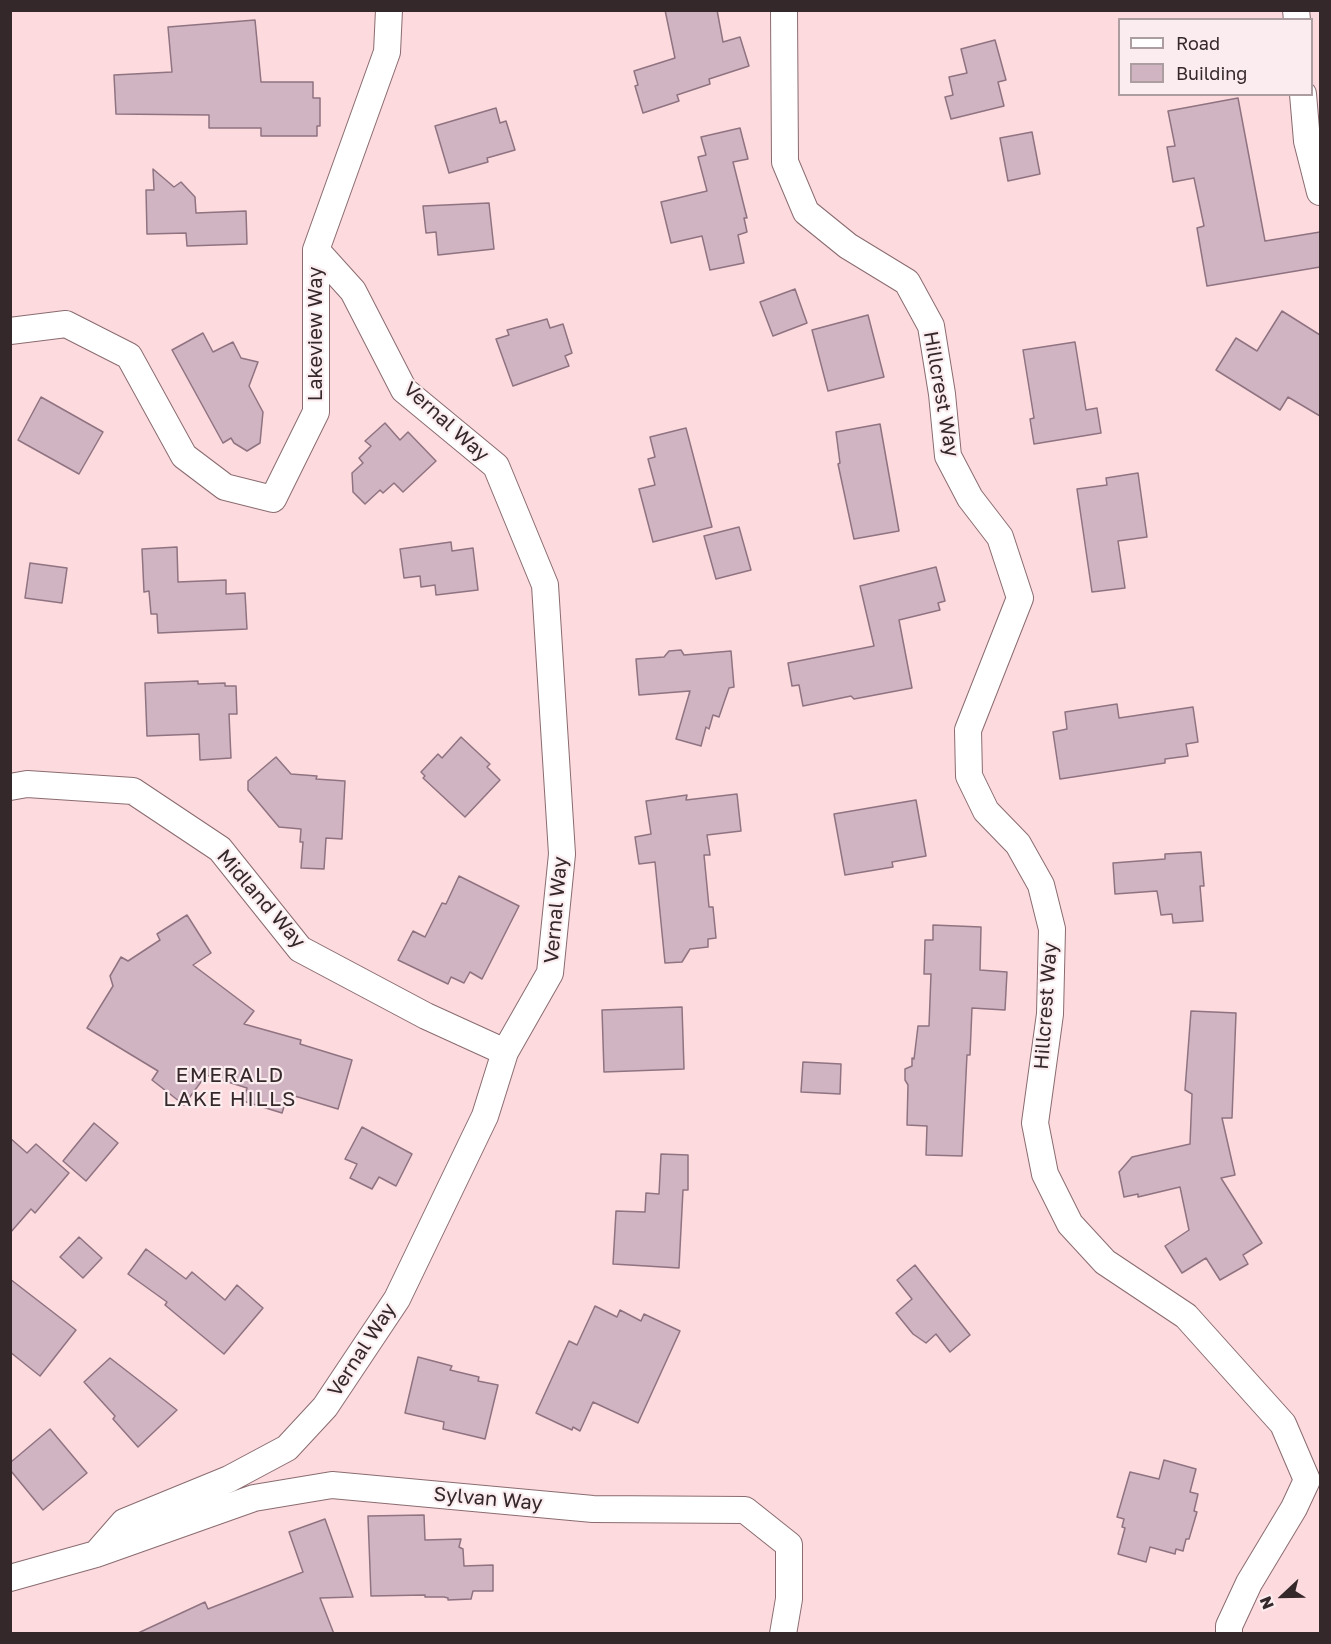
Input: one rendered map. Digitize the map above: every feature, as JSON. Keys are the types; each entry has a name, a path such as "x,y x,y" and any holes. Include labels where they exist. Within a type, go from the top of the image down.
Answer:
{"street":[{"name":"Lakeview Way","path":"10,331 66,324 129,356 184,456 225,487 273,499 316,412 316,250 387,52 389,10"},
{"name":"Hillcrest Way","path":"784,10 785,162 806,212 848,246 907,282 931,326 942,394 948,456 970,498 1000,537 1020,598 968,730 969,776 986,812 1018,844 1041,885 1052,929 1050,1014 1035,1123 1045,1174 1070,1224 1105,1262 1186,1316 1283,1424 1307,1480 1294,1508 1249,1583 1229,1626 1229,1634"},
{"path":"1303,96 1307,141 1320,192"},
{"name":"Vernal Way","path":"96,1554 124,1522 229,1479 287,1448 325,1407 397,1299 485,1116 505,1052 550,973 562,854 545,585 496,466 404,390 353,291 316,250"},
{"name":"Midland Way","path":"10,787 27,784 133,791 220,849 300,949 426,1016 505,1052"},
{"name":"Sylvan Way","path":"96,1554 255,1498 332,1485 593,1509 745,1510 789,1545 789,1599 783,1634"},
{"path":"10,1578 96,1554"}],"building":[{"path":"665,10 717,10 723,42 740,37 749,66 709,79 710,84 677,95 679,101 643,113 635,86 638,85 634,71 675,58"},
{"path":"255,20 261,82 313,82 313,98 320,98 320,126 317,126 317,136 261,136 261,128 209,128 209,115 116,114 114,75 172,72 168,27"},
{"path":"995,40 1006,80 998,82 1004,106 951,119 945,97 953,95 949,77 967,73 961,49"},
{"path":"1238,98 1265,241 1320,232 1320,267 1207,286 1197,228 1204,226 1194,178 1173,182 1167,147 1175,146 1168,111"},
{"path":"496,108 500,123 506,121 515,150 487,158 488,162 449,173 435,126"},
{"path":"740,128 748,159 733,162 747,218 744,218 747,232 738,235 744,263 710,270 702,236 671,243 661,202 707,191 698,157 706,155 701,137"},
{"path":"1032,132 1040,174 1008,181 1000,138"},
{"path":"153,169 174,187 181,182 195,197 196,213 246,211 247,244 187,246 186,233 147,234 146,190 154,190"},
{"path":"489,203 494,249 438,255 436,232 426,233 423,206"},
{"path":"795,289 807,323 773,336 760,302"},
{"path":"1282,311 1320,335 1320,416 1288,397 1280,410 1216,370 1236,338 1257,351"},
{"path":"868,315 884,377 828,391 812,330"},
{"path":"547,319 550,328 563,324 572,353 565,356 569,366 513,386 496,339 509,335 507,330"},
{"path":"203,333 213,352 233,342 241,358 258,362 249,386 263,412 260,443 247,451 234,443 231,438 223,443 172,350"},
{"path":"1075,342 1086,410 1097,408 1101,433 1034,444 1030,419 1034,418 1023,350"},
{"path":"41,397 103,432 79,474 18,440"},
{"path":"385,423 400,440 408,432 436,461 403,492 394,483 383,493 380,490 365,504 353,492 352,473 363,463 359,458 371,446 365,441"},
{"path":"880,424 899,531 854,539 838,464 840,463 836,432"},
{"path":"686,428 712,527 653,542 639,489 655,485 648,459 655,457 650,437"},
{"path":"1138,473 1147,537 1118,541 1125,588 1092,592 1077,489 1107,485 1106,478"},
{"path":"739,527 751,570 716,579 704,536"},
{"path":"451,542 452,551 473,548 478,590 436,595 435,585 421,587 420,576 404,578 400,549"},
{"path":"177,547 178,582 226,580 226,594 245,593 247,629 158,633 157,614 151,614 149,591 144,592 142,549"},
{"path":"30,563 67,568 62,603 25,598"},
{"path":"936,567 945,601 938,603 940,610 899,620 912,688 854,699 851,696 803,706 799,685 792,686 788,663 874,646 860,586"},
{"path":"681,650 684,655 731,651 734,687 729,688 719,717 713,715 709,729 706,727 701,746 676,739 690,691 639,695 636,659 664,657 669,651"},
{"path":"198,681 198,684 225,683 225,686 236,686 237,714 229,714 231,758 200,760 199,734 147,736 145,683"},
{"path":"1117,704 1119,718 1193,707 1198,742 1186,744 1188,756 1165,759 1165,763 1060,779 1053,732 1067,729 1065,712"},
{"path":"461,737 490,764 487,767 500,780 465,817 423,778 425,776 421,772 438,754 442,758"},
{"path":"276,757 291,774 345,781 342,839 326,838 324,869 301,868 303,842 300,842 301,829 279,827 248,790 248,781"},
{"path":"737,794 741,831 707,835 710,855 704,855 709,907 713,907 716,938 708,939 708,947 690,949 682,962 665,963 655,862 639,864 635,837 651,834 646,801 687,795 686,800"},
{"path":"916,800 926,856 892,862 893,867 845,875 834,814"},
{"path":"1201,852 1204,886 1200,886 1203,921 1173,923 1172,914 1161,915 1157,891 1115,894 1113,863 1165,859 1165,854"},
{"path":"459,876 519,906 482,979 470,972 464,983 451,977 448,984 398,960 413,931 425,937 442,903 446,904"},
{"path":"187,915 211,953 193,965 254,1011 244,1024 301,1040 300,1044 352,1060 338,1109 288,1094 282,1113 243,1101 247,1088 206,1075 184,1105 152,1080 158,1071 87,1028 113,986 110,976 121,957 128,961 160,940 157,934"},
{"path":"933,925 981,927 980,970 1007,972 1005,1010 972,1008 970,1055 967,1055 962,1156 926,1155 927,1126 907,1125 908,1085 905,1080 905,1069 912,1066 918,1026 929,1026 931,974 924,974 925,940 933,940"},
{"path":"682,1007 684,1069 604,1072 602,1010"},
{"path":"1191,1011 1236,1013 1232,1118 1222,1118 1235,1175 1221,1178 1262,1243 1243,1255 1248,1264 1220,1280 1206,1258 1182,1273 1165,1246 1189,1230 1180,1187 1138,1197 1138,1194 1124,1197 1119,1172 1132,1157 1190,1144 1192,1094 1185,1090"},
{"path":"803,1062 841,1064 840,1094 801,1092"},
{"path":"94,1123 118,1143 86,1181 63,1161"},
{"path":"362,1127 412,1154 396,1186 379,1177 372,1189 350,1178 357,1164 345,1159"},
{"path":"10,1138 27,1153 36,1144 69,1173 35,1213 31,1209 10,1233"},
{"path":"661,1154 688,1155 688,1190 683,1190 679,1268 613,1264 616,1211 645,1212 646,1193 659,1194"},
{"path":"79,1237 102,1258 83,1278 60,1257"},
{"path":"146,1249 186,1279 192,1272 225,1300 237,1285 263,1308 224,1354 165,1305 167,1302 128,1274"},
{"path":"915,1265 970,1335 950,1352 936,1334 926,1343 913,1334 896,1313 912,1299 897,1280"},
{"path":"10,1279 76,1330 40,1376 10,1352"},
{"path":"595,1306 617,1317 620,1310 641,1321 644,1314 680,1331 638,1423 593,1402 580,1431 573,1427 572,1430 536,1413 569,1341 577,1345"},
{"path":"418,1357 452,1366 450,1370 479,1377 478,1381 498,1385 485,1439 443,1429 444,1422 405,1413"},
{"path":"110,1358 177,1410 138,1447 113,1419 115,1416 84,1382"},
{"path":"50,1429 87,1473 43,1510 11,1471 11,1462"},
{"path":"1164,1460 1196,1469 1190,1492 1198,1494 1194,1511 1197,1512 1189,1539 1186,1539 1183,1551 1176,1549 1175,1554 1150,1547 1146,1562 1118,1554 1125,1528 1122,1527 1124,1519 1117,1517 1130,1472 1159,1479"},
{"path":"424,1515 425,1540 461,1539 459,1547 463,1549 464,1566 493,1565 493,1591 473,1591 471,1599 448,1600 444,1597 425,1597 425,1595 371,1596 368,1516"},
{"path":"325,1519 353,1597 320,1598 334,1634 136,1634 205,1602 208,1609 303,1572 289,1532"}],"district":[{"name":"EMERALD LAKE HILLS","path":"230,1087"}]}
